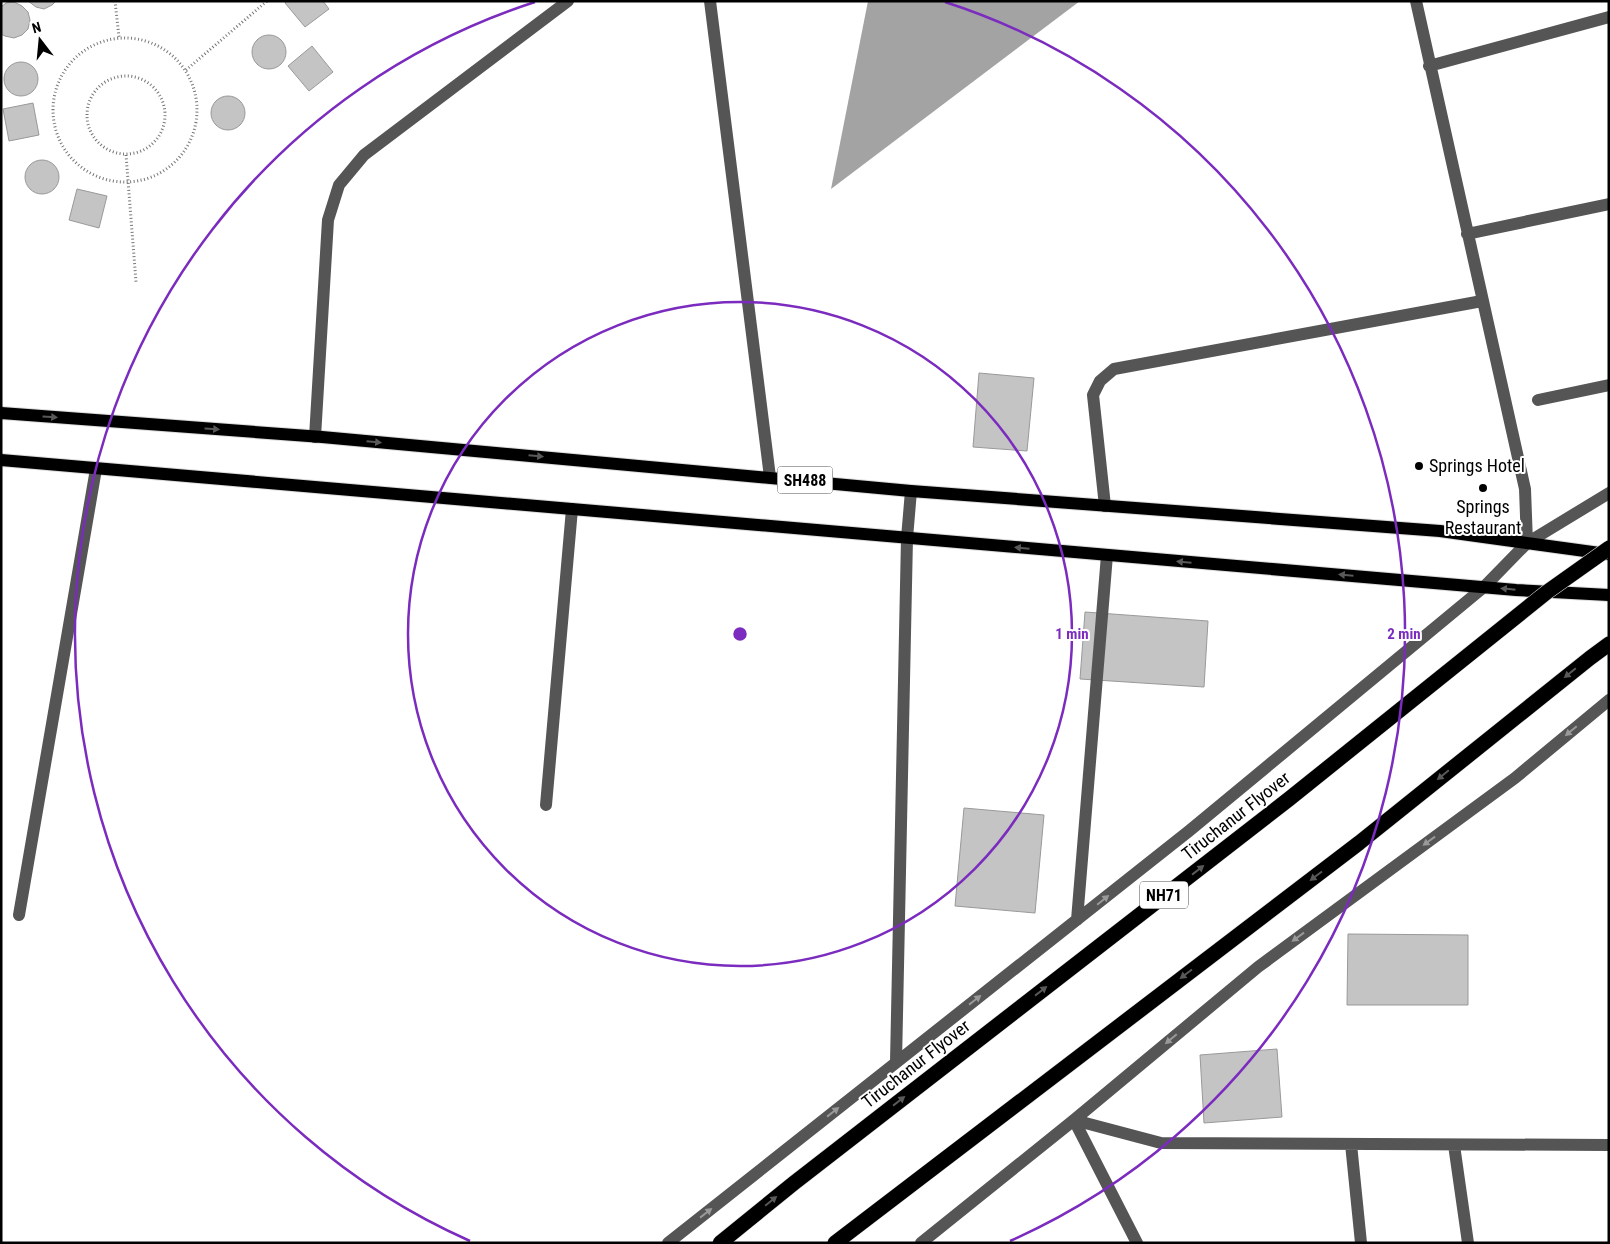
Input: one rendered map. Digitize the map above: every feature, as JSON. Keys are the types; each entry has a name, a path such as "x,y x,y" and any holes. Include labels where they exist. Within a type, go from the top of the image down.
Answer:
{"highway":[{"name":"Tiruchanur Flyover","path":"720,1243 794,1182 1289,799 1548,592 1609,548"},
{"path":"835,1243 1359,843 1609,644"}],"main road":[{"name":"SH488","path":"1,413 315,437 911,491 1440,531 1609,554"},
{"path":"1,460 1484,587 1609,595"}],"street":[{"path":"315,437 328,220 339,185 364,154 568,1"},
{"path":"710,1 770,477"},
{"path":"1416,1 1524,489 1528,543"},
{"path":"1429,66 1609,17"},
{"path":"1467,234 1609,204"},
{"path":"1105,506 1094,394 1100,381 1114,369 1482,301"},
{"path":"1538,400 1609,385"},
{"path":"19,915 96,469"},
{"path":"896,1062 906,538 911,491"},
{"path":"668,1243 1189,831 1484,587 1528,543 1609,493"},
{"path":"546,805 572,509"},
{"path":"1077,920 1107,555"},
{"path":"921,1243 1074,1120 1258,967 1515,778 1609,700"},
{"path":"1074,1120 1162,1144 1609,1145"},
{"path":"1074,1120 1138,1243"},
{"path":"1351,1144 1361,1243"},
{"path":"1454,1145 1468,1243"}],"path":[{"path":"115,1 119,37"},
{"path":"186,70 267,1"},
{"path":"119,37 145,40 168,52 186,70 196,94 197,120 189,144 173,164 150,178 129,182 97,177 74,162 58,140 52,113 56,86 70,62 92,45 119,37"},
{"path":"117,77 136,77 153,86 164,102 166,120 159,138 145,150 126,155 108,150 94,138 87,120 90,101 100,85 117,77"},
{"path":"126,155 136,282"}],"shaded area":[{"path":"868,1 1080,1 831,189"}],"building":[{"path":"28,1 56,1 44,9 36,7"},
{"path":"287,1 323,1 329,9 305,27 285,3"},
{"path":"14,2 28,12 30,20 28,29 22,35 14,38 1,34 1,7 6,3"},
{"path":"269,35 276,36 281,40 285,45 285,59 281,64 276,68 269,69 262,68 257,64 253,59 252,52 253,45 257,40 262,36"},
{"path":"312,46 333,72 309,91 288,66"},
{"path":"21,62 28,63 33,67 37,72 37,86 33,91 28,95 21,96 14,95 9,91 5,86 4,79 5,72 9,67 14,63"},
{"path":"228,96 235,97 240,101 244,106 244,120 240,125 235,129 228,130 221,129 216,125 212,120 211,113 212,106 216,101 221,97"},
{"path":"33,103 39,135 9,141 3,109"},
{"path":"42,160 49,161 54,165 58,170 58,184 54,189 49,193 42,194 35,193 30,189 26,184 25,177 26,170 30,165 35,161"},
{"path":"77,189 107,196 99,228 69,220"},
{"path":"979,373 1034,378 1027,451 973,447"},
{"path":"1085,612 1208,621 1204,687 1080,679"},
{"path":"964,808 1044,815 1035,913 955,906"},
{"path":"1348,934 1468,935 1468,1005 1347,1005"},
{"path":"1277,1049 1282,1117 1204,1123 1200,1055"}],"place":[{"name":"Springs Hotel","path":"1419,466"},
{"name":"Springs Restaurant","path":"1483,488"}]}
